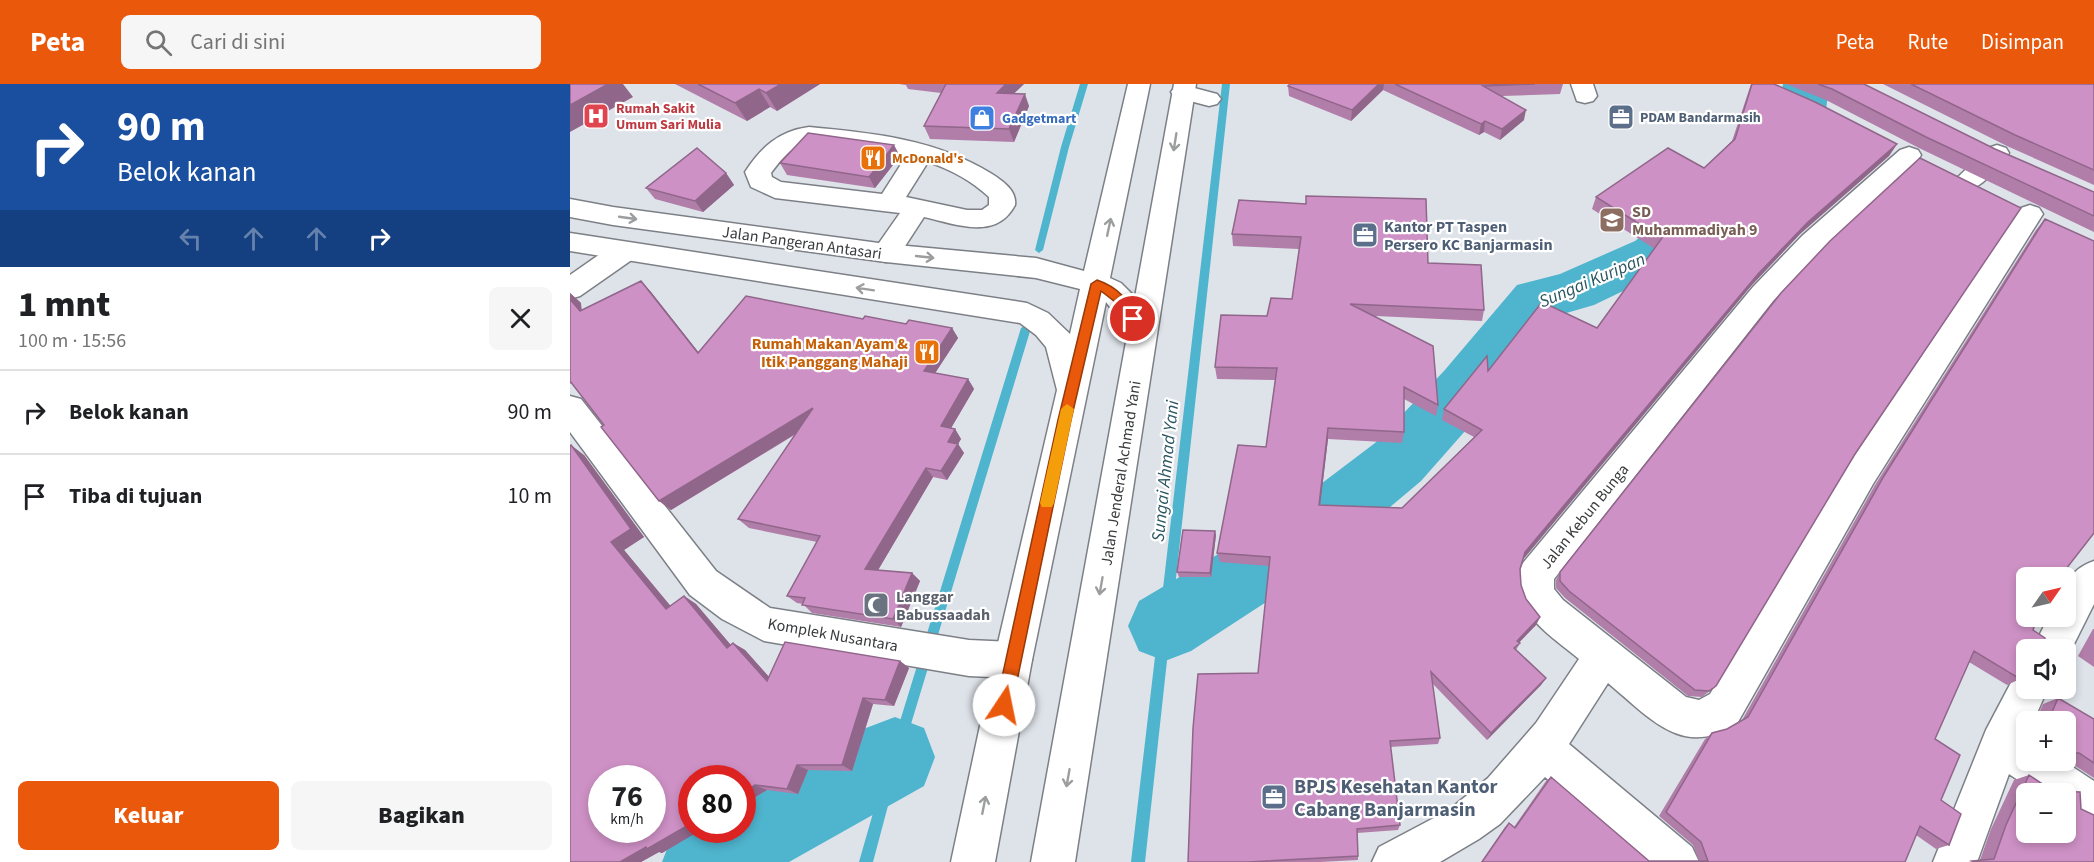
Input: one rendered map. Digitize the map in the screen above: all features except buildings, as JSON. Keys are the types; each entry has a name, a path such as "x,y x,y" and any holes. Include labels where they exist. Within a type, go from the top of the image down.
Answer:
{"main road":[{"path":"973,862 1013,660 1139,84"},
{"path":"1184,88 1209,99"},
{"name":"Jalan Jenderal Achmad Yani","path":"1053,862 1184,88"},
{"path":"801,134 879,140 944,158 977,174 997,188 1003,200 997,212 984,219 900,206 775,190 760,181 758,172 783,142 801,134"},
{"name":"Jalan Kebun Bunga","path":"1603,657 1542,602 1536,594 1536,574 1763,294 1812,243 1968,184 1987,148 2022,165"},
{"path":"875,252 900,206 922,151"},
{"path":"1394,862 1431,843 1485,809 1542,748 1603,657 1672,711 1687,719 1703,721 1724,708 1860,474 1968,184"},
{"name":"Jalan Pangeran Antasari","path":"570,208 875,252 1036,268 1097,284 1111,290 1123,302 1133,319 1141,342"},
{"path":"570,242 1027,314 1042,322 1060,340 1068,363 1070,398"},
{"path":"570,289 623,252"},
{"name":"Komplek Nusantara","path":"570,408 581,446 703,583 735,607 765,624 969,658 1013,660"},
{"path":"2057,639 2081,593 2094,577"},
{"path":"1955,862 2000,744 2024,699"},
{"path":"2000,744 2094,805"},
{"path":"1542,748 1677,862"}],"waterway":[{"name":"Sungai Ahmad Yani","path":"1039,250 1065,147 1084,84"},
{"name":"Sungai Ahmad Yani","path":"1138,862 1226,84"},
{"name":"Sungai Kuripan","path":"1165,626 1289,549 1398,462 1466,388 1537,300 1574,291 1654,254 1732,190 1752,182 1790,134 1802,111 1806,84"},
{"name":"Sungai Ahmad Yani","path":"866,862 895,757 1026,328"},
{"path":"705,862 895,757"}],"slow traffic":[{"path":"1047,503 1067,409"}],"place":[{"name":"Rumah Sakit Umum Sari Mulia","path":"596,116"},
{"name":"PDAM Bandarmasih","path":"1621,117"},
{"name":"Gadgetmart","path":"982,118"},
{"name":"McDonald's","path":"873,158"},
{"name":"SD Muhammadiyah 9","path":"1612,220"},
{"name":"Kantor PT Taspen Persero KC Banjarmasin","path":"1365,235"},
{"name":"Rumah Makan Ayam & Itik Panggang Mahaji","path":"927,352"},
{"name":"Langgar Babussaadah","path":"876,605"},
{"name":"BPJS Kesehatan Kantor Cabang Banjarmasin","path":"1274,797"}],"route":[{"path":"1004,705 1065,420 1097,284 1111,290 1123,302 1133,319"}]}
